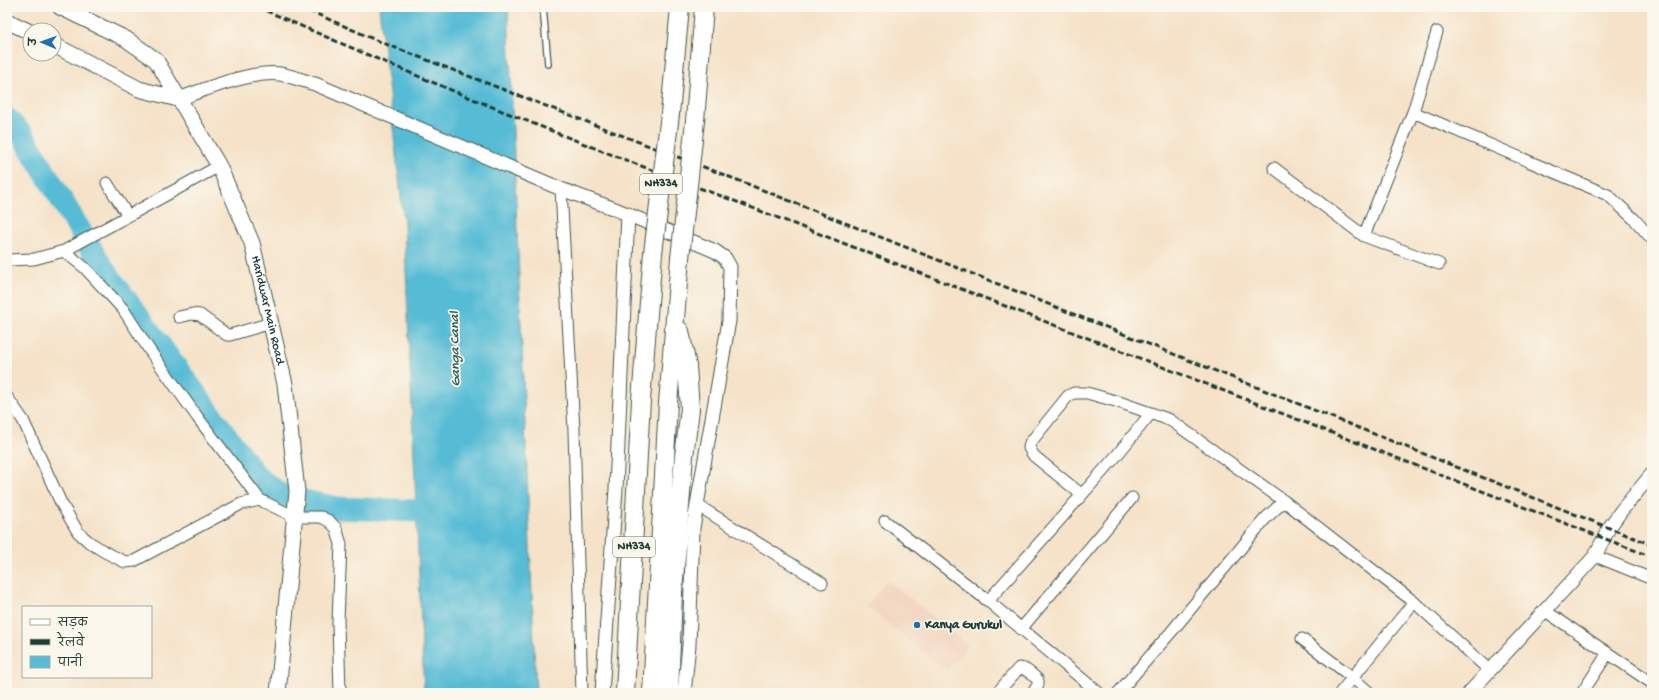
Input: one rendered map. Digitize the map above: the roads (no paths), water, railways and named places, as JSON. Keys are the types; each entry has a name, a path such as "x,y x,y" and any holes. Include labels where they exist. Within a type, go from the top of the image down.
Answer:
{"highway":[{"name":"NH334","path":"625,693 641,400 653,253 670,114 680,7"},
{"name":"NH334","path":"652,693 668,403 704,7"},
{"path":"669,693 673,592 684,456 690,409 687,366 676,306"}],"main road":[{"name":"Haridwar Main Road","path":"60,7 126,39 156,60 219,166 252,242 285,384 296,491 278,693"},
{"path":"7,20 22,28"},
{"path":"62,49 139,89 178,99"}],"street":[{"path":"1364,236 1413,112 1437,32"},
{"path":"178,99 246,77 279,74 315,84 555,186 628,214 715,251 725,258 730,267 729,321 693,528 689,646 684,693"},
{"path":"1413,112 1608,194 1652,239"},
{"path":"7,260 34,259 64,251 219,166"},
{"path":"1274,168 1364,236 1439,264"},
{"path":"107,183 128,216"},
{"path":"555,186 574,430 582,693"},
{"path":"602,693 616,489 628,214"},
{"path":"64,251 85,268 123,309 150,351 198,418 260,500 295,514 320,517 329,521 336,528 341,544 338,622 340,693"},
{"path":"179,317 192,314 200,315 227,335 271,323"},
{"path":"1081,494 1030,451 1029,448 1030,443 1068,396 1080,392 1087,393 1119,402 1170,420 1284,501 1414,602 1489,670"},
{"path":"7,397 23,420 61,503 78,532 100,549 125,562 134,561 241,504 260,500"},
{"path":"988,601 1117,455 1150,413"},
{"path":"1469,693 1595,556 1609,528 1652,474"},
{"path":"1021,629 1132,498"},
{"path":"1118,693 1172,631 1265,519 1284,501"},
{"path":"697,505 822,583"},
{"path":"885,521 988,601 1099,693"},
{"path":"1595,556 1652,579"},
{"path":"1340,693 1414,602"},
{"path":"1544,610 1652,683"},
{"path":"1302,639 1370,693"},
{"path":"1582,693 1608,653"},
{"path":"997,693 1019,668 1021,668 1026,670 1038,680 1038,685 1033,693"}],"lane":[{"path":"543,7 548,64"}],"water":[{"name":"Ganga Canal","path":"379,7 508,7 536,693 424,693 404,223"}],"waterway":[{"path":"7,119 23,136 102,267 257,477 284,497 338,508 448,512"}],"railway":[{"path":"258,7 434,83 552,131 1652,557"},
{"path":"301,7 378,41 745,183 1652,545"}],"place":[{"name":"Kanya Gurukul","path":"917,625"}]}
